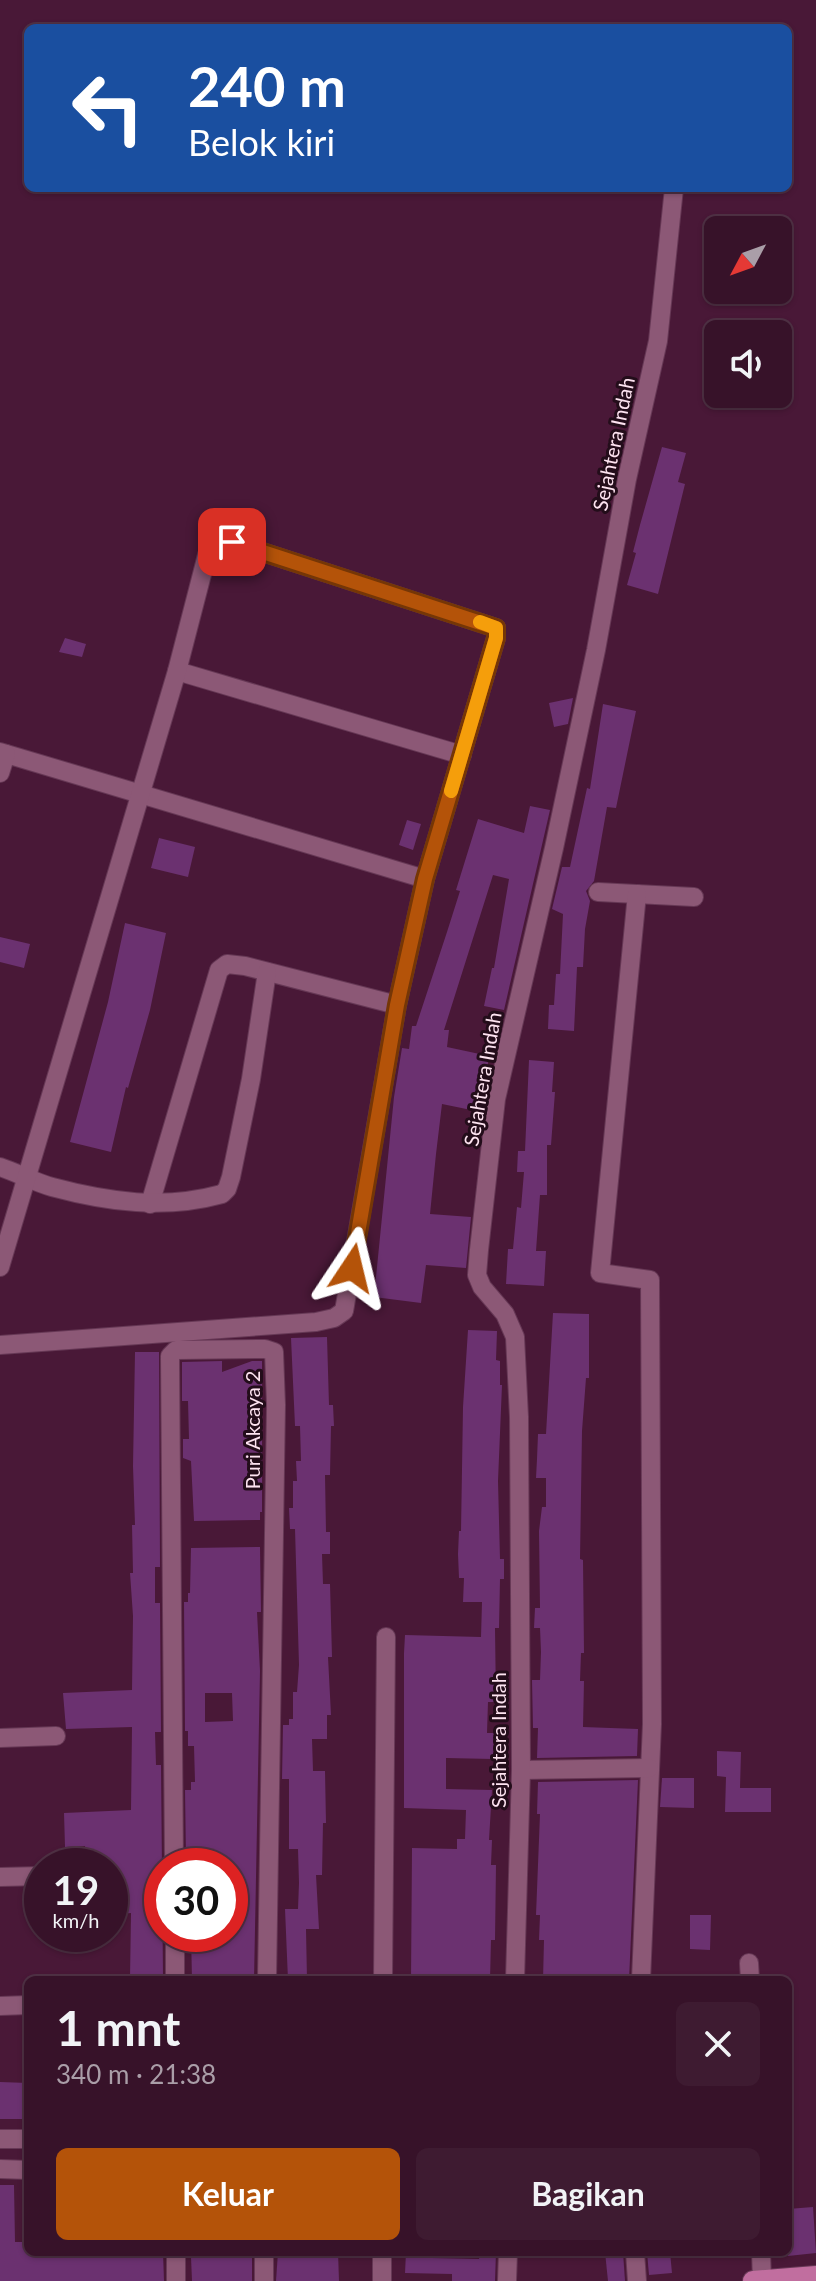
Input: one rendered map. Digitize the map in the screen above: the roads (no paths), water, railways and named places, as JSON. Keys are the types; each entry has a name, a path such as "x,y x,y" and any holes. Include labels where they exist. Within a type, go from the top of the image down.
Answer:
{"street":[{"name":"Sejahtera Indah","path":"515,1976 521,1770 519,1417 512,1324 482,1287 477,1275 479,1250 496,1099 554,848 596,650 627,479 658,341 674,192"},
{"path":"0,1267 177,671 207,555 218,546 232,542 496,628 496,638 425,879 397,1005 344,1311 334,1318 316,1322 0,1345"},
{"path":"177,671 462,755"},
{"path":"0,773 3,753 425,879"},
{"path":"598,892 694,897"},
{"path":"637,894 600,1273 650,1280 652,1724 641,1976"},
{"path":"150,1204 219,970 227,964 397,1005"},
{"path":"0,1167 48,1186 125,1203 150,1204 222,1194 227,1189 251,1079 267,972"},
{"name":"Puri Akcaya 2","path":"174,1848 170,1356 176,1350 265,1349 274,1352 276,1405 267,1976"},
{"path":"383,1976 386,1637"},
{"path":"0,1738 56,1736"},
{"path":"521,1770 649,1768"},
{"path":"0,1877 24,1876"},
{"path":"175,1952 175,1976"},
{"path":"0,2006 24,2005"},
{"path":"0,2139 24,2139"},
{"path":"0,2169 24,2170"},
{"path":"176,2256 176,2281"},
{"path":"264,2256 264,2281"},
{"path":"382,2256 382,2281"},
{"path":"507,2281 508,2256"},
{"path":"635,2256 637,2281"},
{"path":"761,2256 762,2280"},
{"path":"753,2281 816,2276"}]}
